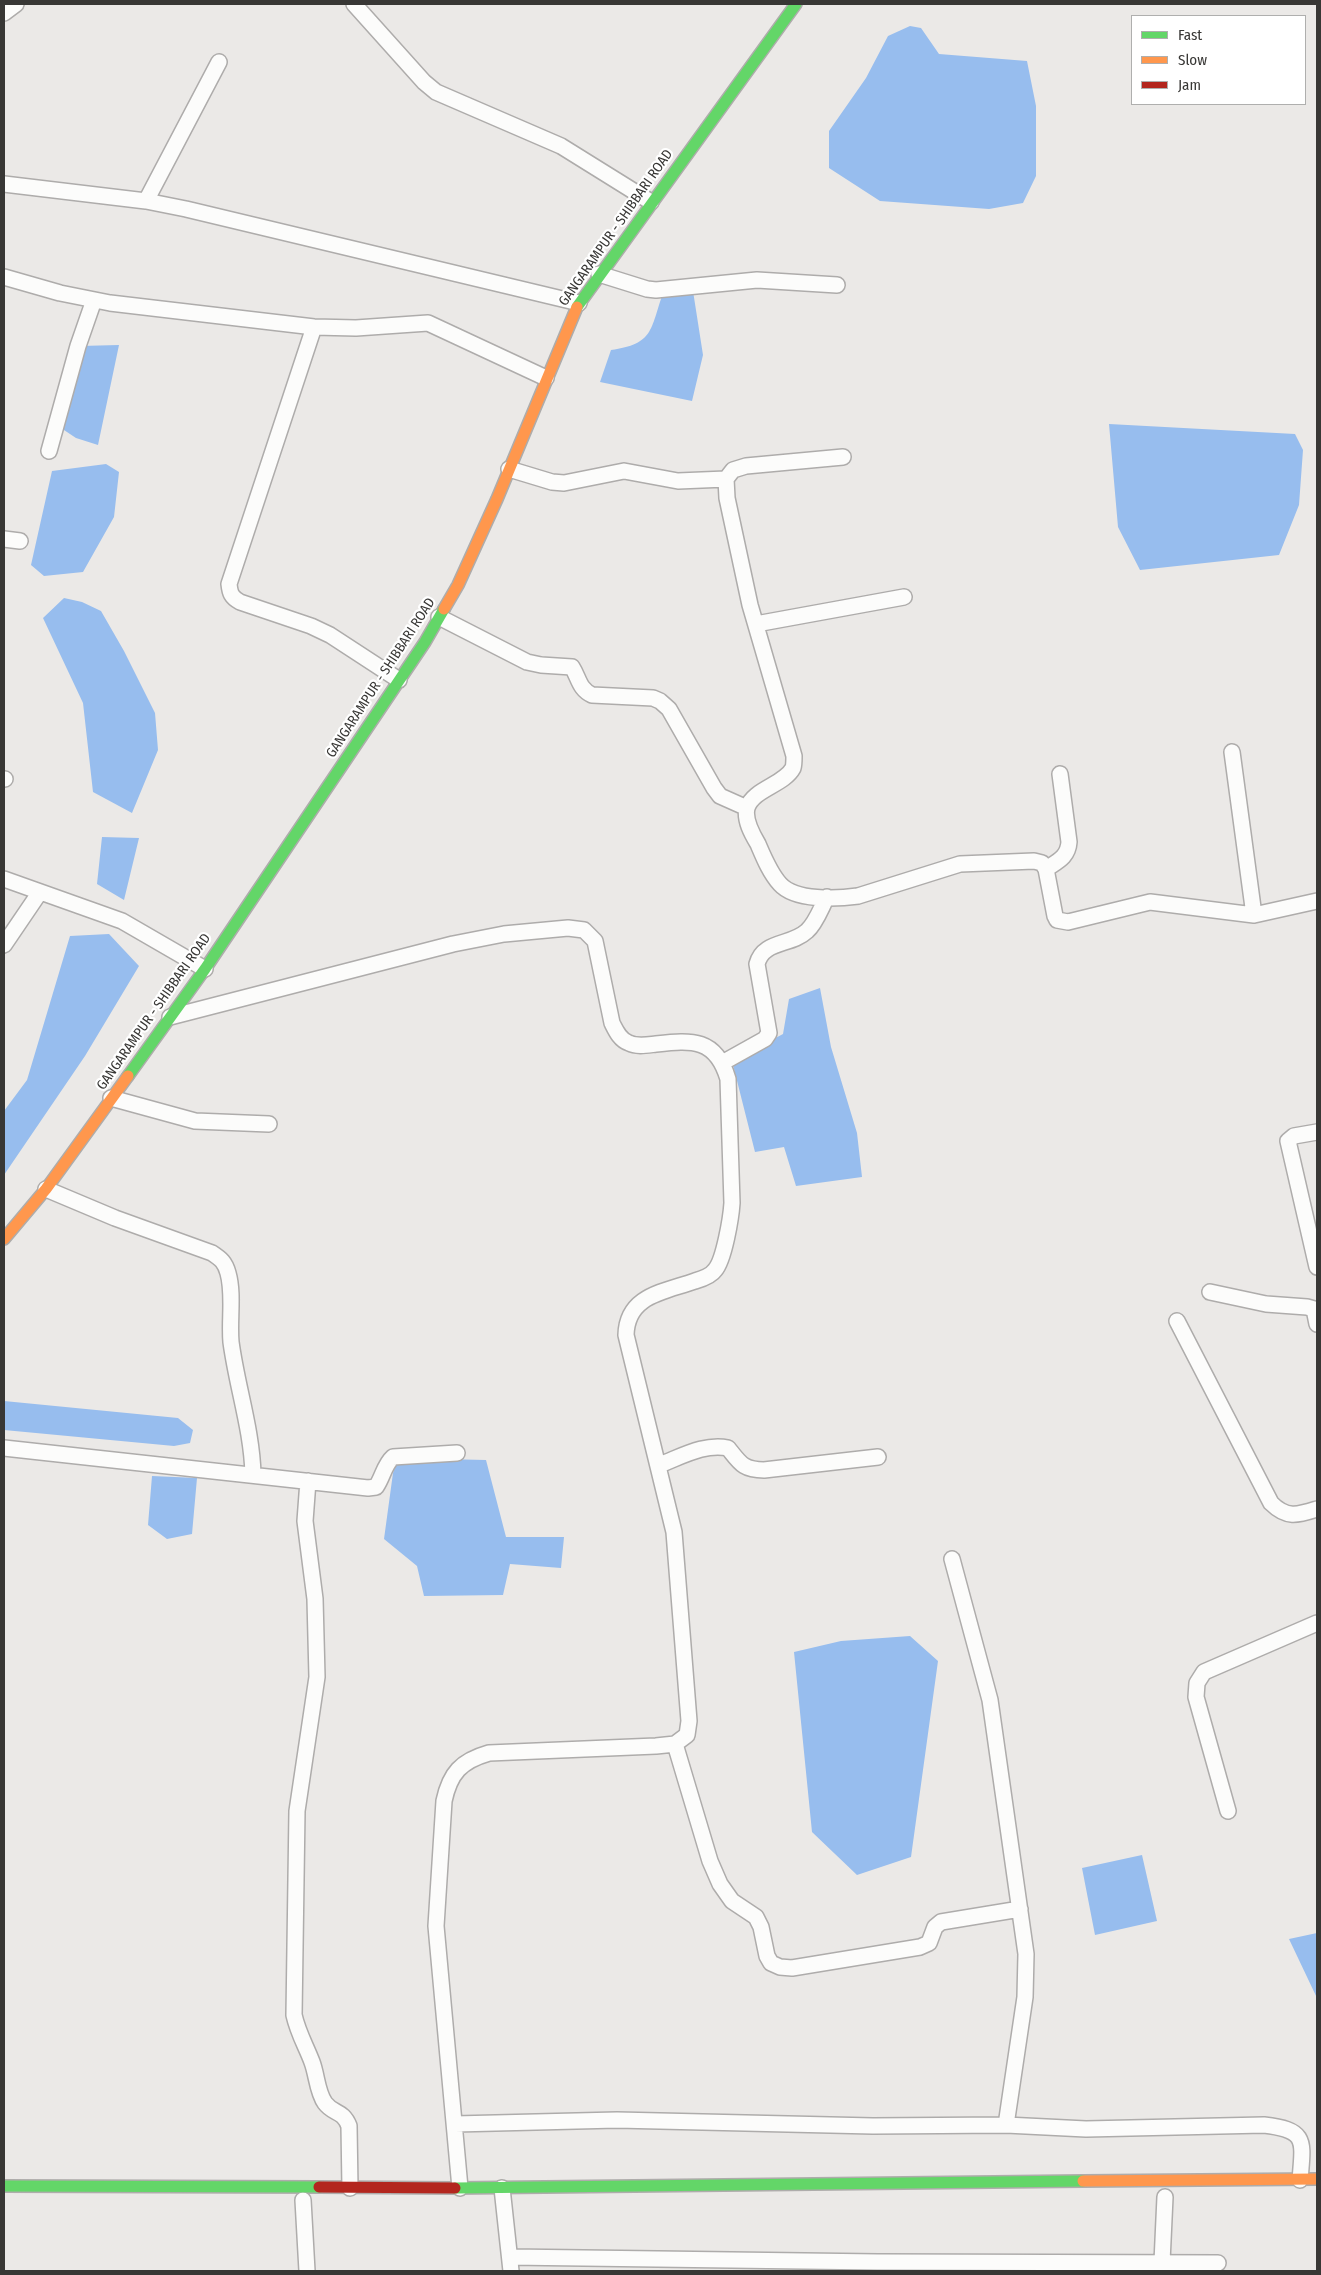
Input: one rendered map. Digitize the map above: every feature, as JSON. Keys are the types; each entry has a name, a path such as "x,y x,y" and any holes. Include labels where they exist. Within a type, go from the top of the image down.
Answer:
{"main road":[{"name":"GANGARAMPUR - SHIBBARI ROAD","path":"5,1236 46,1189 170,1017 399,680 458,585 509,469 578,303 796,4"},
{"path":"4,2186 460,2188 502,2197 1317,2180"}],"street":[{"path":"4,13 16,4"},
{"path":"354,4 424,82 436,92 561,146 651,202"},
{"path":"146,201 219,62"},
{"path":"4,184 146,201 205,213 578,303"},
{"path":"599,274 656,290 757,280 837,285"},
{"path":"4,276 94,300 314,327 336,328 428,323 546,378"},
{"path":"49,451 78,346 94,300"},
{"path":"314,327 229,584 230,593 233,598 240,602 311,626 330,635 399,680"},
{"path":"843,457 746,466 734,470 726,479 727,498 756,624 794,756 793,767 786,776 751,801 747,808 750,828 773,875 782,886 794,893 842,898 858,896 960,864 1034,861 1042,862 1046,869 1055,916 1062,921 1068,922 1150,902 1254,915 1317,901"},
{"path":"509,469 552,482 564,483 624,471 678,481 726,479"},
{"path":"4,539 20,541"},
{"path":"756,624 904,597"},
{"path":"439,617 527,662 572,667 581,687 592,696 653,698 660,701 669,709 720,796 747,808"},
{"path":"1232,752 1254,915"},
{"path":"1046,869 1065,857 1070,842 1060,774"},
{"path":"4,879 122,921 204,969"},
{"path":"4,945 40,892"},
{"path":"722,1063 765,1039 769,1032 756,964 758,956 774,945 801,936 809,929 827,897"},
{"path":"170,1017 453,944 496,936 568,928 584,930 594,942 612,1023 618,1034 627,1043 638,1046 683,1041 706,1046 718,1055 728,1079 731,1220 716,1270 704,1279 644,1299 632,1310 626,1322 626,1335 674,1532 689,1721 687,1736 675,1744 489,1753 473,1757 448,1782 444,1801 436,1926 460,2188"},
{"path":"112,1098 195,1121 269,1124"},
{"path":"1317,1132 1294,1136 1288,1141 1317,1267"},
{"path":"46,1189 115,1218 212,1253 224,1261 229,1274 231,1340 235,1370 251,1437 253,1475"},
{"path":"1210,1292 1266,1304 1314,1309 1317,1324"},
{"path":"1178,1321 1271,1503 1280,1512 1292,1515 1317,1509"},
{"path":"659,1465 706,1447 718,1446 728,1448 742,1465 750,1470 878,1457"},
{"path":"4,1448 368,1488 376,1487 381,1480 386,1463 393,1457 457,1453"},
{"path":"308,1481 305,1521 315,1598 317,1677 297,1811 294,2015 297,2030 312,2062 322,2097 326,2105 346,2117 349,2126 350,2188"},
{"path":"952,1558 990,1700 1020,1909 1027,1975 1006,2125"},
{"path":"1228,1811 1196,1696 1196,1683 1204,1672 1317,1623"},
{"path":"675,1744 710,1861 720,1884 732,1901 756,1917 762,1927 767,1956 771,1963 780,1967 792,1968 920,1946 929,1943 935,1928 941,1922 1020,1909"},
{"path":"455,2124 617,2120 872,2126 1006,2125 1086,2129 1264,2125 1287,2127 1298,2135 1303,2147 1300,2180"},
{"path":"502,2197 510,2264 879,2267 1162,2262 1218,2263"},
{"path":"1162,2262 1165,2197"},
{"path":"303,2200 306,2271"}],"water":[{"path":"910,26 921,28 939,54 1027,61 1036,106 1036,176 1023,203 989,209 880,201 829,168 829,131 866,78 888,36"},
{"path":"693,291 703,355 692,401 600,382 611,350 635,344 648,333 663,293"},
{"path":"119,345 98,445 76,438 58,426 80,346"},
{"path":"1109,424 1295,434 1303,450 1299,505 1279,555 1140,570 1118,527"},
{"path":"106,464 119,472 114,517 83,572 44,576 31,565 52,471"},
{"path":"64,598 82,602 101,611 124,651 155,713 158,750 132,813 93,792 83,703 43,618"},
{"path":"102,837 139,838 124,900 97,884"},
{"path":"109,934 139,966 85,1056 4,1175 4,1111 27,1080 70,936"},
{"path":"820,988 831,1047 857,1133 862,1177 796,1186 784,1147 755,1152 732,1061 783,1034 789,999"},
{"path":"4,1401 178,1418 193,1430 190,1443 174,1446 4,1430"},
{"path":"398,1458 486,1460 506,1537 564,1537 561,1568 510,1564 503,1595 424,1596 417,1566 384,1539 393,1473"},
{"path":"152,1476 197,1478 192,1534 167,1539 148,1525"},
{"path":"910,1636 938,1661 911,1857 857,1875 812,1832 794,1652 841,1641"},
{"path":"1142,1855 1157,1921 1095,1935 1082,1868"},
{"path":"1317,1933 1317,1998 1289,1939"}],"traffic: fast":[{"path":"577,307 796,4"},
{"path":"128,1076 205,969 425,642 444,609"},
{"path":"455,2188 1083,2181"},
{"path":"4,2186 319,2187"}],"traffic: slow":[{"path":"444,609 458,585 497,499 577,307"},
{"path":"4,1239 46,1189 128,1076"},
{"path":"1083,2181 1317,2179"}],"traffic: jam":[{"path":"319,2187 455,2188"}]}
